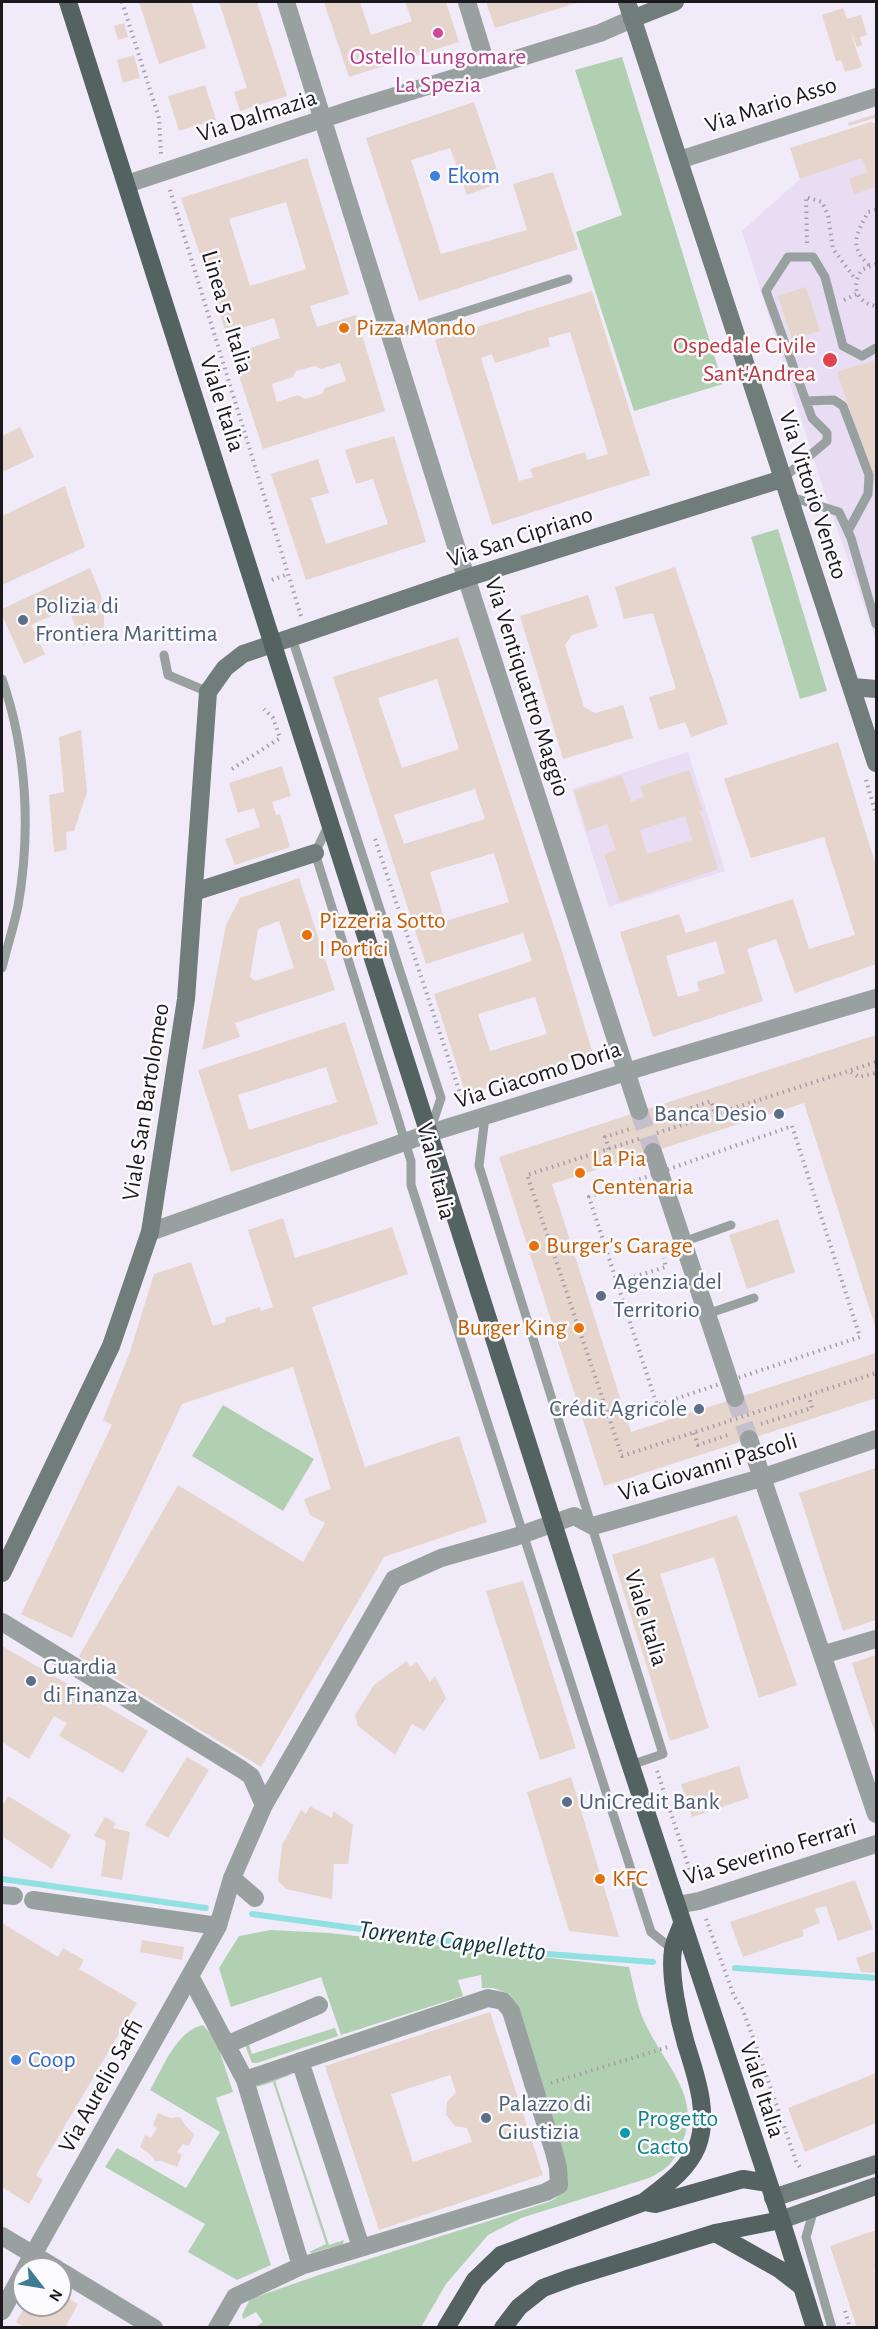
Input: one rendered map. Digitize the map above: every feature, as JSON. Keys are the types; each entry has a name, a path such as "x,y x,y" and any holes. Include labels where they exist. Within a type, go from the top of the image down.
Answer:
{"main road":[{"name":"Viale Italia","path":"68,2 682,1924 815,2328"},
{"path":"446,2328 475,2280 501,2255 644,2202 689,2162 701,2134 701,2108 697,2077 686,2042 675,1990 672,1949 682,1924"},
{"path":"644,2202 655,2204 743,2179 771,2190"},
{"path":"503,2328 519,2307 543,2288 636,2256 715,2233 781,2220"},
{"path":"715,2233 779,2269 801,2286"}],"street":[{"name":"Via Ventiquattro Maggio","path":"286,2 466,578 639,1111"},
{"path":"467,2 487,67"},
{"name":"Via Dalmazia","path":"127,184 487,67 600,33 630,10 675,2"},
{"name":"Via Vittorio Veneto","path":"630,10 876,763"},
{"name":"Via Mario Asso","path":"679,160 876,97"},
{"name":"Via San Cipriano","path":"274,644 466,578 785,488"},
{"path":"208,692 225,668 243,654 274,644"},
{"path":"853,687 876,689"},
{"name":"Viale San Bartolomeo","path":"2,1573 111,1346 150,1232 186,999 208,692"},
{"path":"195,892 315,853"},
{"name":"Via Giacomo Doria","path":"150,1232 430,1133 876,998"},
{"path":"648,1142 735,1398"},
{"path":"749,1439 876,1814"},
{"name":"Via Giovanni Pascoli","path":"554,1524 574,1516 593,1526 761,1478 876,1439"},
{"path":"33,1900 218,1926 232,1878 264,1804 394,1579 441,1558 554,1524"},
{"path":"2,1622 242,1769 251,1776 264,1804"},
{"path":"822,1655 876,1639"},
{"name":"Via Severino Ferrari","path":"677,1905 699,1901 876,1844"},
{"path":"232,1878 255,1898"},
{"name":"Via Aurelio Saffi","path":"32,2257 218,1926"},
{"path":"190,1976 245,2080 301,2266"},
{"path":"217,2328 235,2297 301,2266 546,2192 559,2185 558,2168 511,2011 503,2001 488,1998 245,2080"},
{"path":"226,2045 319,2005"},
{"path":"300,2061 362,2247"},
{"path":"771,2190 876,2164"},
{"path":"781,2220 876,2186"},
{"path":"2,2236 20,2257"},
{"path":"72,2278 154,2328"},
{"name":"Via Aurelio Saffi","path":"2,2311 12,2293"}],"lane":[{"path":"876,348 862,356 843,346 825,277 813,257 788,256 766,291 812,418 827,433 827,441 785,488 839,512 848,531 876,624"},
{"path":"389,336 568,279"},
{"path":"806,401 834,400 843,406 869,475 868,494 848,531"},
{"name":"Viale Italia","path":"299,635 441,1098 430,1133"},
{"path":"164,655 168,675 208,692"},
{"path":"2,679 11,706 20,752 25,806 24,859 18,906 2,968"},
{"path":"315,853 330,822"},
{"name":"Viale Italia","path":"315,853 411,1161 411,1185 525,1533 651,1932 672,1949"},
{"name":"Viale Italia","path":"485,1117 479,1166 663,1754 631,1765"},
{"path":"683,1242 731,1225"},
{"path":"707,1314 754,1298"},
{"path":"813,2209 806,2237 832,2328"}],"path":[{"name":"Linea 5 - Italia","path":"122,2 159,118 161,159 288,574 299,635"},
{"path":"807,257 806,197 822,202 828,214 833,249 856,280"},
{"path":"869,265 859,256 855,246 859,229 868,212 876,210"},
{"path":"876,264 869,265 856,280 857,294 861,300 876,306"},
{"path":"271,580 288,574"},
{"path":"232,769 280,738 273,718 264,709"},
{"path":"876,1062 716,1114 648,1142 609,1149 527,1175 622,1456 876,1373"},
{"path":"850,1071 859,1077 875,1072"},
{"path":"691,1108 711,1101 716,1114"},
{"path":"792,1126 860,1337 657,1405 589,1197 660,1172 792,1126"},
{"path":"609,1149 605,1137 621,1132"},
{"path":"617,1282 666,1267 664,1258"},
{"path":"792,1414 812,1408 809,1396"},
{"path":"694,1433 698,1445 718,1438"},
{"path":"534,2088 686,2042"}],"shaded area":[{"name":"Ospedale Civile Sant'Andrea","path":"876,153 876,640 823,488 742,231 800,179"},
{"path":"688,752 725,871 609,907 572,789"}],"green space":[{"path":"622,57 723,384 634,411 576,232 622,215 575,70"},
{"path":"778,529 827,691 800,699 751,537"},
{"path":"223,1405 314,1459 283,1511 192,1456"},
{"path":"271,1930 329,1933 629,1967 643,2018 685,2096 688,2111 687,2127 676,2156 666,2168 649,2178 521,2218 488,2235 446,2284 421,2327 255,2327 263,2322 256,2312 243,2319 242,2315 250,2299 551,2201 564,2188 567,2169 517,2009 510,1994 493,1988 482,1988 481,1975 458,1980 463,1996 341,2035 321,1977 231,2007 219,1968 239,1936"},
{"path":"203,2025 216,2040 233,2092 216,2098 271,2265 237,2280 188,2252 205,2224 105,2167 117,2148 186,2188 220,2132 150,2090 178,2042 185,2035"},
{"path":"335,2028 338,2036 257,2063 252,2063 243,2040 247,2038 252,2054"},
{"path":"291,2072 290,2075 275,2081 329,2245 344,2240 343,2244 312,2253 309,2252 326,2244 273,2082 257,2087 256,2084"}],"building":[{"path":"139,2 191,2 206,48 159,64"},
{"path":"219,2 257,2 287,96 240,111 234,92 247,88"},
{"path":"324,2 360,2 371,35 412,21 405,2 446,2 459,42 349,77"},
{"path":"486,2 580,2 495,28"},
{"path":"843,8 847,19 861,15 867,35 860,37 862,45 857,47 849,27 862,67 845,72 841,60 836,61 822,15"},
{"path":"124,23 128,37 118,40 114,26"},
{"path":"134,55 140,78 123,83 117,60"},
{"path":"205,85 216,120 179,131 168,96"},
{"path":"474,102 501,182 467,195 450,148 411,160 441,254 527,230 513,184 553,172 578,249 419,301 366,138"},
{"path":"876,114 876,120 875,118 849,126 848,123"},
{"path":"871,122 876,124 876,187 854,194 849,179 867,172 862,158 800,179 790,148"},
{"path":"307,158 349,294 310,306 317,327 356,315 385,411 263,449 232,354 280,338 274,318 226,333 181,198","holes":["286,202 306,269 250,286 229,219","340,363 346,381 325,388 322,394 305,399 298,395 277,402 272,384 293,377 296,371 314,366 321,369"]},
{"path":"806,287 820,331 792,339 778,296"},
{"path":"592,291 650,475 492,525 435,340","holes":["570,332 608,454 587,460 585,452 530,469 533,477 519,481 481,358 492,354 495,363 550,346 548,338"]},
{"path":"876,360 876,489 837,372"},
{"path":"20,427 34,457 2,472 2,436"},
{"path":"394,436 426,542 306,580 271,474 318,459 329,493 311,498 326,544 388,524 373,479 356,484 345,450"},
{"path":"65,486 85,547 2,585 2,516"},
{"path":"675,567 728,724 691,737 685,722 659,730 649,697 676,689 653,613 624,619 615,587"},
{"name":"Polizia di Frontiera Marittima","path":"90,568 101,595 104,638 83,645 68,608 31,625 45,654 24,664 2,615 2,609"},
{"path":"588,595 598,627 572,635 565,645 584,707 595,713 623,705 633,738 563,759 520,616"},
{"path":"458,637 562,951 593,1054 466,1095 434,994 532,961 523,933 426,964 333,677","holes":["437,679 459,749 402,768 378,698","475,789 485,819 404,844 394,815","494,853 509,902 445,921 430,872","535,997 547,1034 490,1051 478,1014"]},
{"path":"81,730 87,792 74,831 66,832 67,850 54,852 49,795 64,792 59,737"},
{"path":"838,742 876,866 876,964 795,993 776,939 747,949 763,1001 653,1037 620,932 679,914 686,933 793,899 809,949 855,935 824,837 751,858 724,779","holes":["716,941 725,973 697,982 699,991 678,997 666,956"]},
{"path":"282,766 291,796 272,802 276,815 280,814 290,847 235,865 225,839 260,827 254,808 238,813 229,783"},
{"path":"689,770 703,811 700,811 718,869 620,902 604,854 616,850 607,824 587,831 574,791 622,775 631,802 644,797 640,786","holes":["685,816 692,840 647,854 640,830"]},
{"path":"299,878 335,990 235,1023 240,1037 202,1050 226,925 240,898","holes":["279,921 294,968 255,981 250,977 258,929"]},
{"path":"345,1022 378,1124 231,1172 198,1070","holes":["326,1067 337,1102 249,1130 238,1095"]},
{"path":"876,1035 876,1329 804,1103 552,1184 631,1432 876,1353 876,1398 604,1486 499,1157"},
{"path":"283,1218 295,1258 392,1227 408,1274 312,1307 365,1467 459,1436 487,1522 384,1557 261,1767 79,1656 178,1485 303,1562 325,1523 310,1515 304,1499 331,1489 293,1367 182,1404 72,1638 21,1614 112,1425 103,1420 130,1352 154,1274 191,1262 213,1326 226,1322 225,1318 260,1307 261,1311 273,1307 248,1230"},
{"path":"778,1219 795,1272 747,1289 729,1235"},
{"path":"876,1468 876,1620 843,1631 799,1493"},
{"path":"737,1515 797,1685 759,1698 714,1557 660,1574 709,1728 670,1741 612,1555"},
{"path":"523,1581 576,1748 540,1760 486,1591"},
{"name":"Guardia di Finanza","path":"2,1646 148,1731 123,1773 59,1736 67,1723 54,1716 29,1759 2,1742"},
{"path":"876,1655 876,1736 852,1663"},
{"path":"407,1661 410,1667 417,1662 430,1682 435,1676 446,1698 424,1731 412,1724 395,1755 358,1726 355,1715 374,1685"},
{"path":"187,1757 209,1770 168,1838 145,1825"},
{"path":"739,1766 749,1798 692,1817 681,1784"},
{"path":"571,1777 619,1937 569,1931 527,1792"},
{"path":"8,1796 71,1835 52,1869 2,1836 2,1806"},
{"path":"310,1806 332,1818 333,1811 353,1825 348,1864 334,1864 332,1899 286,1889 278,1881 282,1845 301,1810 306,1814"},
{"path":"105,1817 116,1823 113,1828 130,1832 122,1880 101,1876 106,1841 94,1836"},
{"path":"855,1880 873,1929 838,1941 826,1906 815,1909 820,1923 802,1930 804,1936 743,1957 730,1922"},
{"path":"2,1923 58,1957 63,1948 84,1960 79,1969 137,2003 36,2175 43,2180 29,2204 2,2187"},
{"path":"142,1940 184,1947 182,1960 140,1952"},
{"path":"876,1951 876,1973 861,1972 856,1958"},
{"name":"Palazzo di Giustizia","path":"490,2012 543,2175 379,2230 325,2066","holes":["450,2075 456,2092 447,2102 446,2115 455,2126 467,2128 472,2142 413,2162 391,2094"]},
{"path":"876,2073 876,2123 805,2152 788,2108"},
{"path":"158,2113 171,2118 180,2117 194,2134 189,2146 183,2144 177,2152 182,2155 177,2167 155,2161 140,2147 145,2135 151,2138 157,2128 153,2125"},
{"path":"876,2230 876,2269 874,2270 876,2328 857,2328 830,2246"},
{"path":"72,2301 78,2304 72,2315"},
{"path":"19,2317 71,2317 65,2328 25,2328 16,2322"}],"waterway":[{"name":"Torrente Cappelletto","path":"2,1879 206,1908"},
{"name":"Torrente Cappelletto","path":"252,1914 534,1953 653,1962"},
{"name":"Torrente Cappelletto","path":"735,1968 876,1978"}],"tunnel":[{"path":"639,1111 653,1152"},
{"path":"735,1398 749,1439"}],"place":[{"name":"Ostello Lungomare La Spezia","path":"438,33"},
{"name":"Ekom","path":"435,176"},
{"name":"Pizza Mondo","path":"344,328"},
{"name":"Ospedale Civile Sant'Andrea","path":"830,360"},
{"name":"Polizia di Frontiera Marittima","path":"23,620"},
{"name":"Pizzeria Sotto I Portici","path":"307,935"},
{"name":"Banca Desio","path":"779,1114"},
{"name":"La Pia Centenaria","path":"580,1173"},
{"name":"Burger's Garage","path":"534,1246"},
{"name":"Agenzia del Territorio","path":"601,1296"},
{"name":"Burger King","path":"579,1328"},
{"name":"Crédit Agricole","path":"699,1409"},
{"name":"Guardia di Finanza","path":"31,1681"},
{"name":"UniCredit Bank","path":"567,1802"},
{"name":"KFC","path":"600,1879"},
{"name":"Coop","path":"16,2060"},
{"name":"Palazzo di Giustizia","path":"486,2118"},
{"name":"Progetto Cacto","path":"625,2133"}]}
